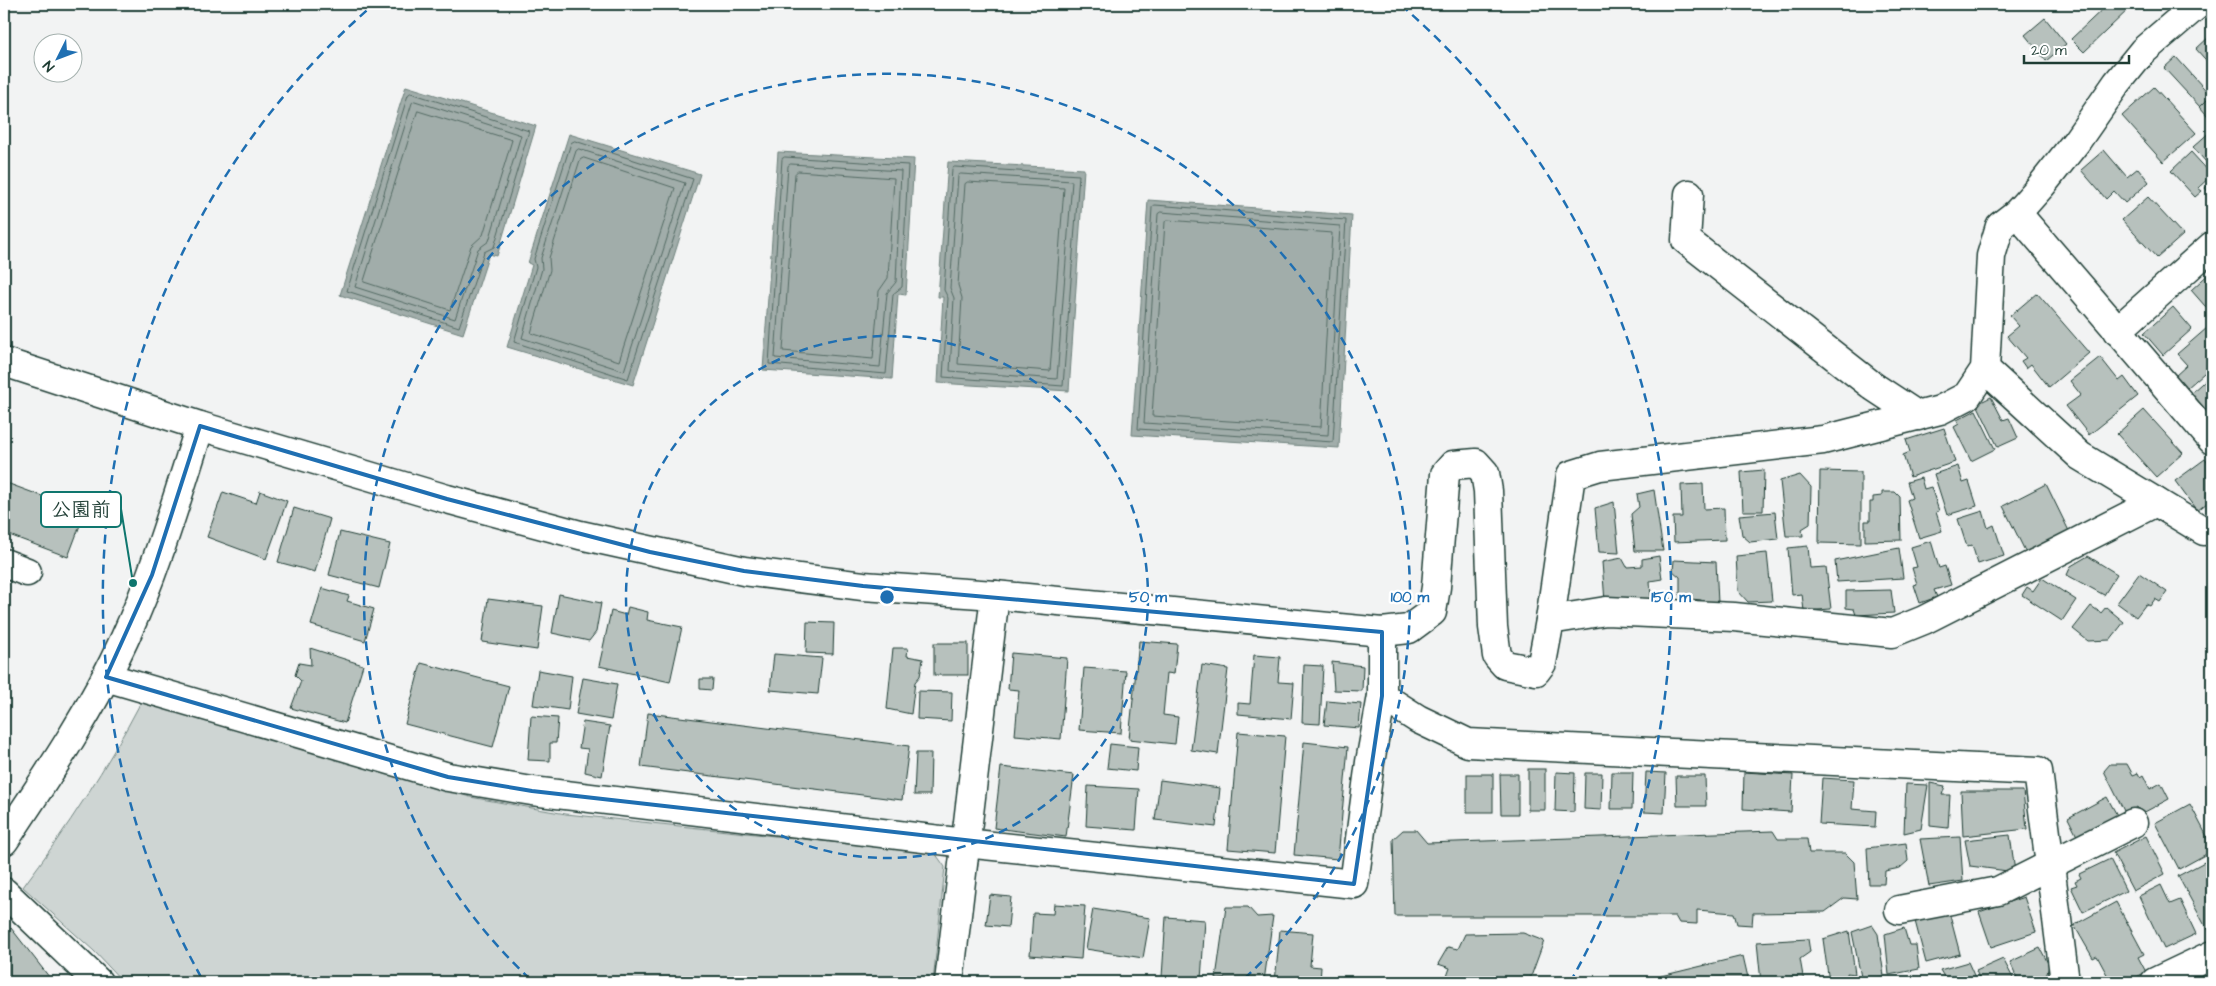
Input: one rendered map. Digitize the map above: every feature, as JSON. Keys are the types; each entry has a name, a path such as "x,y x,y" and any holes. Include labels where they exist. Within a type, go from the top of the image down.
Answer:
{"street":[{"path":"4,362 200,426 457,501 580,535 650,552 744,571 845,584 995,595 1382,632 1409,629 1432,612 1436,587 1444,474 1453,465 1476,463 1485,473 1488,491 1493,627 1497,656 1505,665 1536,671 1542,663 1550,620 1571,475 1600,466 1823,440 1940,410 1967,396 1985,369 1992,256 2000,226 2017,212 2070,150 2117,83 2143,52 2198,4"},
{"path":"1689,194 1686,240 1874,387 1918,416"},
{"path":"2017,212 2212,440"},
{"path":"2117,331 2212,246"},
{"path":"1985,369 2080,456 2204,531"},
{"path":"4,841 79,728 106,677 152,575 200,426"},
{"path":"1550,620 1616,611 1734,617 1892,633 1924,620 2156,502"},
{"path":"949,982 995,595"},
{"path":"106,677 448,778 532,792 965,843 1354,884 1370,762 1382,696 1382,632"},
{"path":"1382,696 1418,719 1468,743 2038,770 2065,982"},
{"path":"1898,910 1998,891 2133,822"},
{"path":"4,892 98,982"},
{"path":"2154,982 2212,955"}],"highlighted area":[{"path":"200,426 447,499 650,552 744,571 863,586 1382,632 1382,696 1354,884 532,791 448,777 106,677 152,575"}],"shaded area":[{"path":"141,702 470,797 566,814 935,853 945,867 933,982 123,982 94,951 23,887 86,797"}],"water":[{"path":"406,86 536,126 497,256 489,254 463,334 340,295"},
{"path":"569,134 700,174 633,385 507,347 532,265 528,263"},
{"path":"778,152 914,159 906,295 898,294 892,379 763,370"},
{"path":"948,162 1084,169 1069,391 938,383 943,297 938,297"},
{"path":"1148,200 1352,215 1339,448 1132,435"}],"building":[{"path":"2108,4 2128,4 2131,7 2084,52 2071,39"},
{"path":"2045,18 2066,44 2046,61 2025,35"},
{"path":"2210,36 2212,39 2212,67 2196,49"},
{"path":"2176,57 2211,96 2200,107 2164,68"},
{"path":"2154,87 2196,133 2163,162 2122,116"},
{"path":"2212,95 2212,121 2200,107"},
{"path":"2212,130 2212,169 2193,147"},
{"path":"2104,150 2127,177 2138,168 2149,182 2125,203 2114,191 2106,199 2081,170"},
{"path":"2191,152 2212,175 2198,188 2202,191 2195,197 2171,171"},
{"path":"2212,181 2212,196 2205,188"},
{"path":"2148,197 2183,235 2157,258 2122,220"},
{"path":"2212,271 2212,314 2191,290"},
{"path":"2037,293 2089,353 2049,387 2031,364 2026,368 2021,361 2026,358 2007,336 2019,326 2010,316"},
{"path":"2173,307 2192,329 2163,355 2144,333"},
{"path":"2207,328 2212,333 2212,345 2209,348 2212,352 2212,366 2187,388 2175,376 2187,365 2177,354"},
{"path":"2100,357 2119,381 2124,377 2138,396 2089,435 2066,406 2081,395 2070,381"},
{"path":"2212,374 2212,417 2191,393"},
{"path":"1991,397 2003,420 2009,418 2018,438 1998,447 1977,404"},
{"path":"1976,410 1995,449 1971,461 1954,427 1959,424 1957,420"},
{"path":"2144,410 2183,453 2156,477 2117,434"},
{"path":"1944,428 1955,462 1910,477 1903,455 1910,452 1906,440"},
{"path":"2205,459 2212,469 2212,511 2207,503 2197,511 2175,481"},
{"path":"1958,466 1963,483 1969,481 1977,506 1947,515 1934,474"},
{"path":"1764,470 1763,511 1743,511 1741,472"},
{"path":"1820,471 1861,472 1861,544 1819,543"},
{"path":"1800,475 1811,487 1810,524 1802,529 1803,536 1786,536 1780,481"},
{"path":"1921,478 1924,489 1931,487 1939,511 1936,512 1942,531 1919,538 1907,500 1912,498 1907,482"},
{"path":"4,482 85,512 68,557 4,533"},
{"path":"1703,484 1704,509 1724,508 1725,540 1674,542 1673,517 1682,517 1681,485"},
{"path":"2046,484 2069,531 2026,553 2003,506"},
{"path":"1654,490 1663,551 1635,551 1631,514 1639,507 1637,494"},
{"path":"260,491 287,501 266,559 207,537 223,492 256,503"},
{"path":"1882,492 1895,492 1900,497 1901,540 1865,541 1865,521 1870,521 1870,502 1873,502 1873,497 1882,496"},
{"path":"1614,502 1619,553 1599,552 1595,508"},
{"path":"294,508 330,519 315,572 278,562"},
{"path":"1983,511 1988,528 1994,525 2004,556 1978,564 1972,545 1967,547 1958,519"},
{"path":"1775,512 1778,539 1750,542 1742,535 1739,515"},
{"path":"340,532 390,544 379,588 329,575"},
{"path":"1931,541 1939,568 1945,566 1951,585 1934,590 1937,597 1920,603 1914,585 1917,584 1912,568 1917,567 1911,547"},
{"path":"1808,546 1810,568 1826,567 1831,609 1804,611 1802,594 1792,595 1788,548"},
{"path":"1899,548 1903,578 1837,582 1835,561"},
{"path":"1767,553 1772,601 1748,602 1738,591 1736,556"},
{"path":"1659,556 1662,579 1650,581 1651,599 1605,602 1602,562 1622,558 1627,567 1642,566 1642,559"},
{"path":"2088,556 2117,574 2104,595 2067,575 2071,566"},
{"path":"1674,560 1716,562 1718,603 1707,604 1701,600 1680,598 1680,577 1673,571"},
{"path":"2139,573 2167,592 2160,602 2155,599 2150,606 2146,604 2136,617 2117,603"},
{"path":"2042,578 2076,600 2062,621 2022,595 2027,587 2033,591"},
{"path":"322,588 349,596 347,601 374,609 365,641 311,625"},
{"path":"1891,590 1894,613 1856,615 1854,609 1846,608 1846,591"},
{"path":"559,594 601,603 596,632 589,641 552,633"},
{"path":"488,599 543,606 537,650 482,642"},
{"path":"2091,606 2101,613 2106,607 2124,622 2110,640 2088,641 2073,629"},
{"path":"628,607 648,612 647,620 682,627 670,682 599,666 611,611 626,615"},
{"path":"807,622 834,623 833,654 806,653"},
{"path":"1139,641 1177,644 1174,674 1167,673 1163,715 1178,717 1175,744 1129,739"},
{"path":"934,643 968,643 968,675 934,675"},
{"path":"310,648 363,665 345,723 291,708 301,681 295,675 299,663 311,665"},
{"path":"893,648 908,648 907,656 923,659 920,676 915,682 911,714 887,709"},
{"path":"1011,653 1067,658 1061,739 1015,735 1019,690 1008,689"},
{"path":"774,654 822,658 818,694 770,690"},
{"path":"1254,655 1280,657 1278,682 1294,683 1291,719 1238,714 1238,703 1250,704"},
{"path":"1332,662 1363,666 1362,691 1334,690"},
{"path":"421,663 509,686 493,747 405,724"},
{"path":"1202,665 1228,669 1218,754 1191,750"},
{"path":"1304,665 1323,666 1320,724 1302,723"},
{"path":"1084,668 1126,671 1121,733 1079,730"},
{"path":"538,670 572,676 568,710 533,705"},
{"path":"583,678 617,684 611,720 576,714"},
{"path":"700,679 713,679 712,690 700,689"},
{"path":"918,691 952,692 951,721 917,719"},
{"path":"1327,701 1361,704 1359,728 1324,725"},
{"path":"648,713 909,746 902,800 641,767"},
{"path":"531,716 558,718 556,743 550,743 550,761 528,760"},
{"path":"583,722 610,726 602,776 585,772 588,749 579,748"},
{"path":"1238,732 1285,736 1275,853 1228,849"},
{"path":"1304,742 1348,747 1338,859 1294,855"},
{"path":"1110,744 1138,747 1136,771 1107,768"},
{"path":"916,753 931,753 930,795 914,795"},
{"path":"2110,764 2127,764 2133,775 2138,773 2140,777 2143,775 2150,789 2161,783 2169,799 2141,814 2137,807 2125,813 2104,771"},
{"path":"1001,767 1074,775 1066,837 994,828"},
{"path":"1528,769 1545,769 1545,810 1528,810"},
{"path":"1556,772 1575,773 1574,812 1555,811"},
{"path":"1612,772 1633,772 1632,809 1611,809"},
{"path":"1646,772 1666,773 1664,813 1644,812"},
{"path":"1744,772 1793,775 1791,812 1743,809"},
{"path":"1585,773 1602,773 1601,810 1584,809"},
{"path":"1467,774 1493,774 1493,812 1467,812"},
{"path":"1500,774 1518,774 1518,814 1501,814"},
{"path":"1676,776 1705,776 1706,806 1677,806"},
{"path":"1822,778 1854,780 1852,809 1876,811 1875,827 1819,824"},
{"path":"1160,780 1220,788 1216,827 1155,820"},
{"path":"1930,783 1945,786 1942,795 1950,795 1948,828 1930,826"},
{"path":"1906,784 1928,785 1921,829 1904,833"},
{"path":"1088,786 1139,789 1136,830 1086,826"},
{"path":"1961,791 2023,791 2027,829 1963,836"},
{"path":"2107,797 2118,817 2083,836 2082,832 2077,836 2068,818"},
{"path":"2190,804 2212,846 2212,851 2179,869 2155,823"},
{"path":"1403,830 1416,830 1427,843 1773,831 1778,839 1807,839 1809,853 1845,853 1854,862 1857,899 1844,898 1825,912 1753,913 1752,925 1737,924 1734,913 1697,910 1697,924 1679,923 1675,916 1395,916 1393,839"},
{"path":"2010,835 2015,872 1970,866 1965,840"},
{"path":"2146,836 2165,874 2133,891 2113,853"},
{"path":"1960,837 1963,881 1929,886 1920,839"},
{"path":"1906,843 1908,861 1900,868 1885,871 1884,884 1869,884 1867,848"},
{"path":"2212,858 2212,931 2209,933 2178,876"},
{"path":"2110,859 2126,891 2083,912 2071,887 2077,885 2075,881 2081,878 2079,874"},
{"path":"2161,885 2170,904 2180,900 2196,934 2164,949 2139,896"},
{"path":"990,895 1011,897 1008,927 986,925"},
{"path":"2024,897 2036,932 1991,947 1979,912"},
{"path":"2116,902 2144,954 2138,957 2146,972 2127,982 2111,982 2097,956 2093,958 2074,925"},
{"path":"1054,904 1085,906 1081,959 1030,955 1033,913 1053,914"},
{"path":"1226,907 1248,907 1257,917 1273,916 1264,981 1216,978"},
{"path":"1093,909 1150,918 1143,958 1086,949"},
{"path":"1949,912 1960,954 1926,963 1915,921"},
{"path":"1166,917 1205,920 1201,980 1162,977"},
{"path":"1872,925 1878,934 1884,976 1862,982 1852,932"},
{"path":"11,928 53,982 4,982 4,934"},
{"path":"1904,928 1909,945 1916,945 1919,969 1889,975 1885,934"},
{"path":"1280,930 1313,933 1310,966 1321,967 1320,982 1275,982"},
{"path":"1849,931 1855,974 1847,973 1848,982 1829,982 1823,939"},
{"path":"1523,933 1544,941 1529,982 1445,982 1450,968 1438,964 1448,947 1458,949 1465,934"},
{"path":"1808,939 1810,952 1800,959 1804,982 1761,982 1757,942"},
{"path":"2040,948 2049,965 2045,982 2019,982 2010,962"},
{"path":"1743,956 1749,982 1662,982 1661,976"},
{"path":"2003,959 2015,982 1981,982 1976,971"},
{"path":"1968,962 1977,982 1947,982 1940,970"},
{"path":"1642,977 1644,982 1624,982"}],"place":[{"name":"公園前","path":"133,583"}]}
